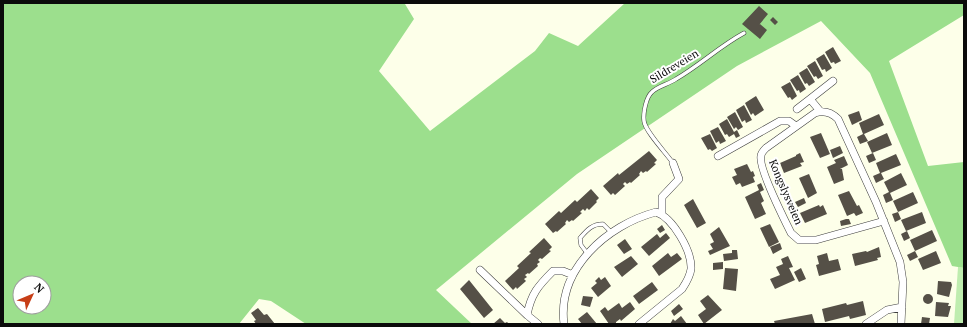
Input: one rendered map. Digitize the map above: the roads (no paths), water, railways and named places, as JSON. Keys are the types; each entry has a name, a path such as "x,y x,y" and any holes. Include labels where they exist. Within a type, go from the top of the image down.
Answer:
{"street":[{"path":"797,109 833,81"},
{"path":"810,99 820,111 834,115 841,124 884,221 900,262 903,282 901,324"},
{"name":"Kongslysveien","path":"820,111 766,148 761,156 765,174 786,224 795,237 804,241 816,240 884,221"},
{"path":"718,156 780,121 789,121 796,126"},
{"name":"Sildreveien","path":"662,214 662,197 679,179 673,163"},
{"path":"564,324 565,298 573,276 587,253 612,233 648,214 656,212 662,214 680,235 690,262 691,269 687,282 682,289 639,324"},
{"path":"480,270 538,324"},
{"path":"527,315 530,300 538,286 553,271 563,271 573,276"},
{"path":"866,324 887,310 902,306"}],"lane":[{"name":"Sildreveien","path":"673,163 646,128 644,120 648,98 652,92 676,80 706,60 731,40 744,33"},
{"path":"587,253 581,245 580,238 589,228 597,224 603,224 612,233"}]}
